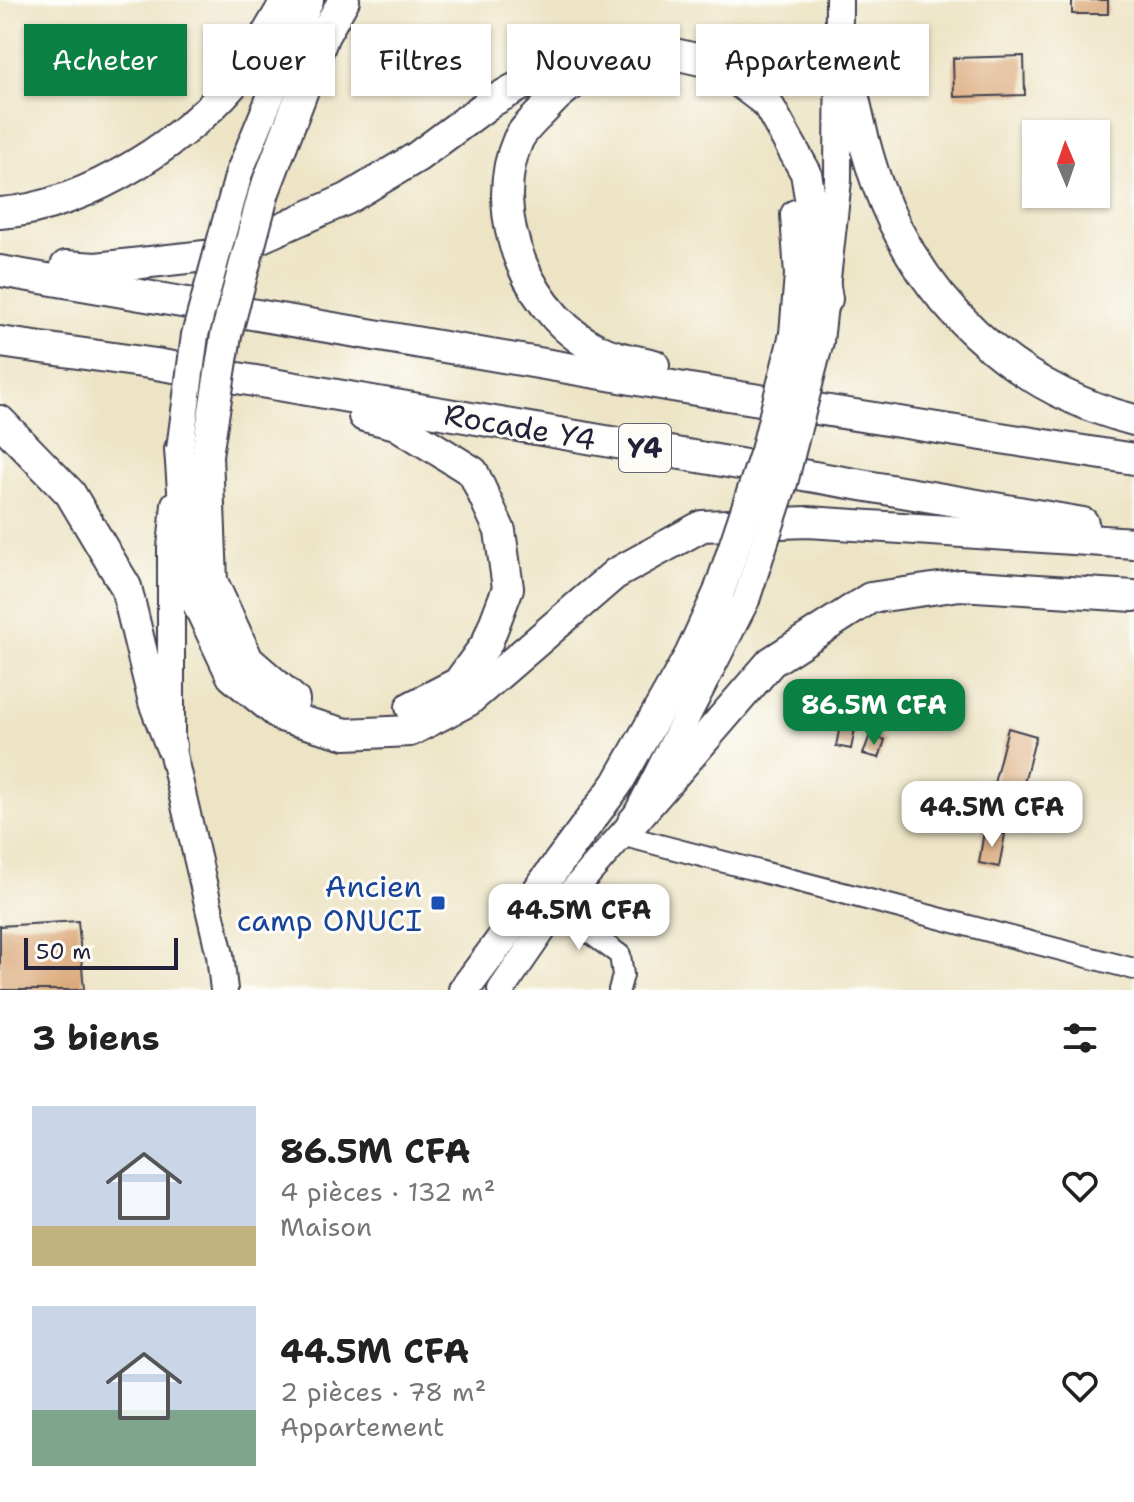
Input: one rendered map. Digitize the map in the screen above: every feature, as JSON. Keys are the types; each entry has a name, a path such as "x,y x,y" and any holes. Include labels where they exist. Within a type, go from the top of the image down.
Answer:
{"highway":[{"path":"0,213 18,212 102,184 193,125 244,69 287,0"},
{"path":"344,0 324,35 264,192 194,452 190,587 232,676 281,716 346,734 410,731 468,701 615,574 702,526 808,522 1134,543"},
{"path":"0,262 96,268 223,254 347,199 417,157 491,102 552,68 605,49 652,49 714,63 767,103 806,173 827,299"},
{"path":"464,990 617,784 690,655 732,596 766,451 807,337 799,230 789,175 753,117 704,82 648,67 607,66 560,92 519,138 507,183 510,236 529,280 559,321 604,352 830,410"},
{"path":"855,96 876,180 907,247 937,293 980,339 1033,380 1134,420"},
{"name":"Y4","path":"0,271 1134,459"},
{"name":"Rocade Y4","path":"0,342 156,364 1134,532"},
{"path":"156,364 396,424 473,472 500,531 508,588 487,643 458,683 404,711 348,716 292,700 248,660 212,581 194,452"},
{"path":"0,421 70,493 126,587 154,702 171,746"},
{"path":"627,829 771,662 870,598 960,585 1134,596"}],"main road":[{"path":"224,990 220,955 171,746 171,548 194,452 195,335 239,173 310,0"},
{"path":"839,0 840,24"},
{"path":"807,337 827,299 838,180 839,96"},
{"path":"501,990 557,909 627,829 732,596"}],"street":[{"path":"627,829 1134,969"},
{"path":"557,909 620,955 623,975 619,990"}],"building":[{"path":"1072,0 1108,0 1108,14 1072,14"},
{"path":"1024,56 1025,95 954,97 953,58"},
{"path":"840,726 855,729 851,749 836,746"},
{"path":"1008,728 1036,736 1016,814 988,807"},
{"path":"870,735 885,740 879,758 863,754"},
{"path":"984,831 1005,834 999,867 979,863"},
{"path":"78,921 84,990 0,990 0,926"}],"place":[{"name":"Ancien camp ONUCI","path":"438,903"}]}
